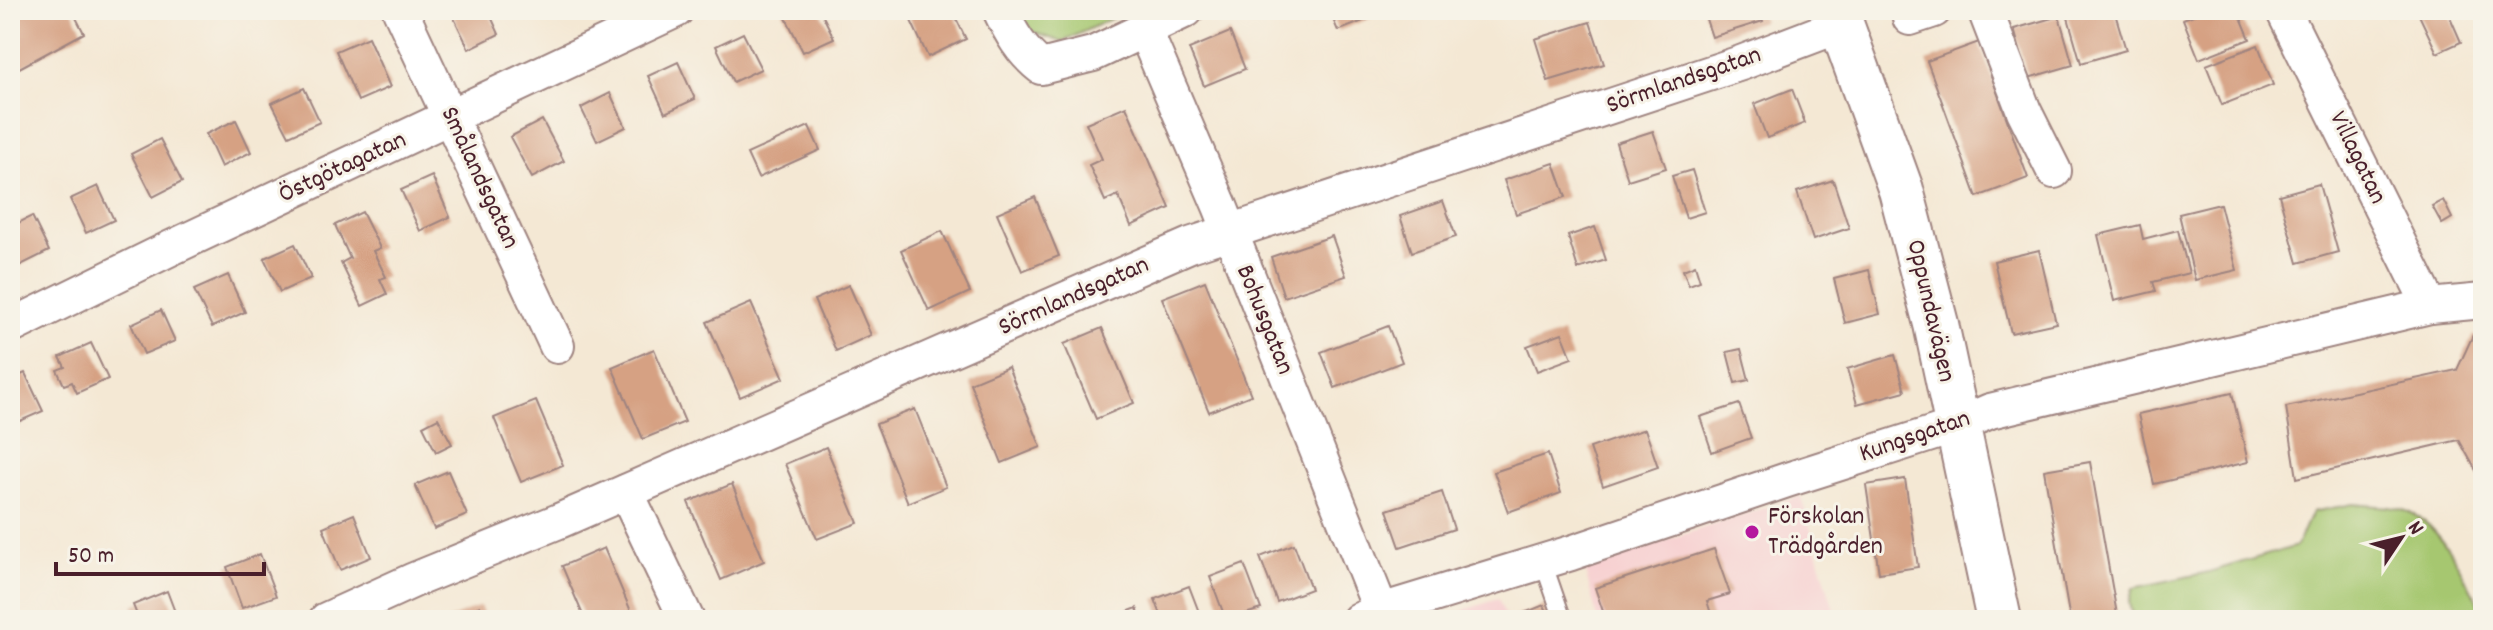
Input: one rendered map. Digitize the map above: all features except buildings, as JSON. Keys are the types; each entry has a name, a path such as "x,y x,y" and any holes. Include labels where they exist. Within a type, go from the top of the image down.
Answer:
{"main road":[{"name":"Oppundavägen","path":"1838,17 1901,190 1936,324 1999,620"}],"street":[{"name":"Smålandsgatan","path":"400,10 557,346"},
{"name":"Östgötagatan","path":"10,327 676,10"},
{"path":"1000,10 1014,37 1041,67 1093,54 1186,10"},
{"path":"1985,10 2024,111 2054,171"},
{"name":"Villagatan","path":"2283,10 2430,306"},
{"name":"Sörmlandsgatan","path":"326,620 1190,245 1741,63 1838,17"},
{"name":"Bohusgatan","path":"1145,31 1220,206 1370,615"},
{"name":"Kungsgatan","path":"1370,615 1543,562 1956,426 1990,411 2430,306 2483,301"},
{"path":"626,492 687,620"}],"lane":[{"path":"1543,562 1563,620"}],"shaded area":[{"name":"Förskolan Trädgården","path":"1801,496 1837,620 1598,620 1584,567"},
{"path":"1498,599 1507,620 1434,620"}],"green space":[{"path":"1018,10 1129,10 1062,42 1029,31"},
{"path":"2353,504 2409,512 2433,529 2483,612 2483,620 2133,620 2129,603 2133,588 2209,572 2297,546 2312,512"}],"place":[{"name":"Förskolan Trädgården","path":"1752,532"}]}
